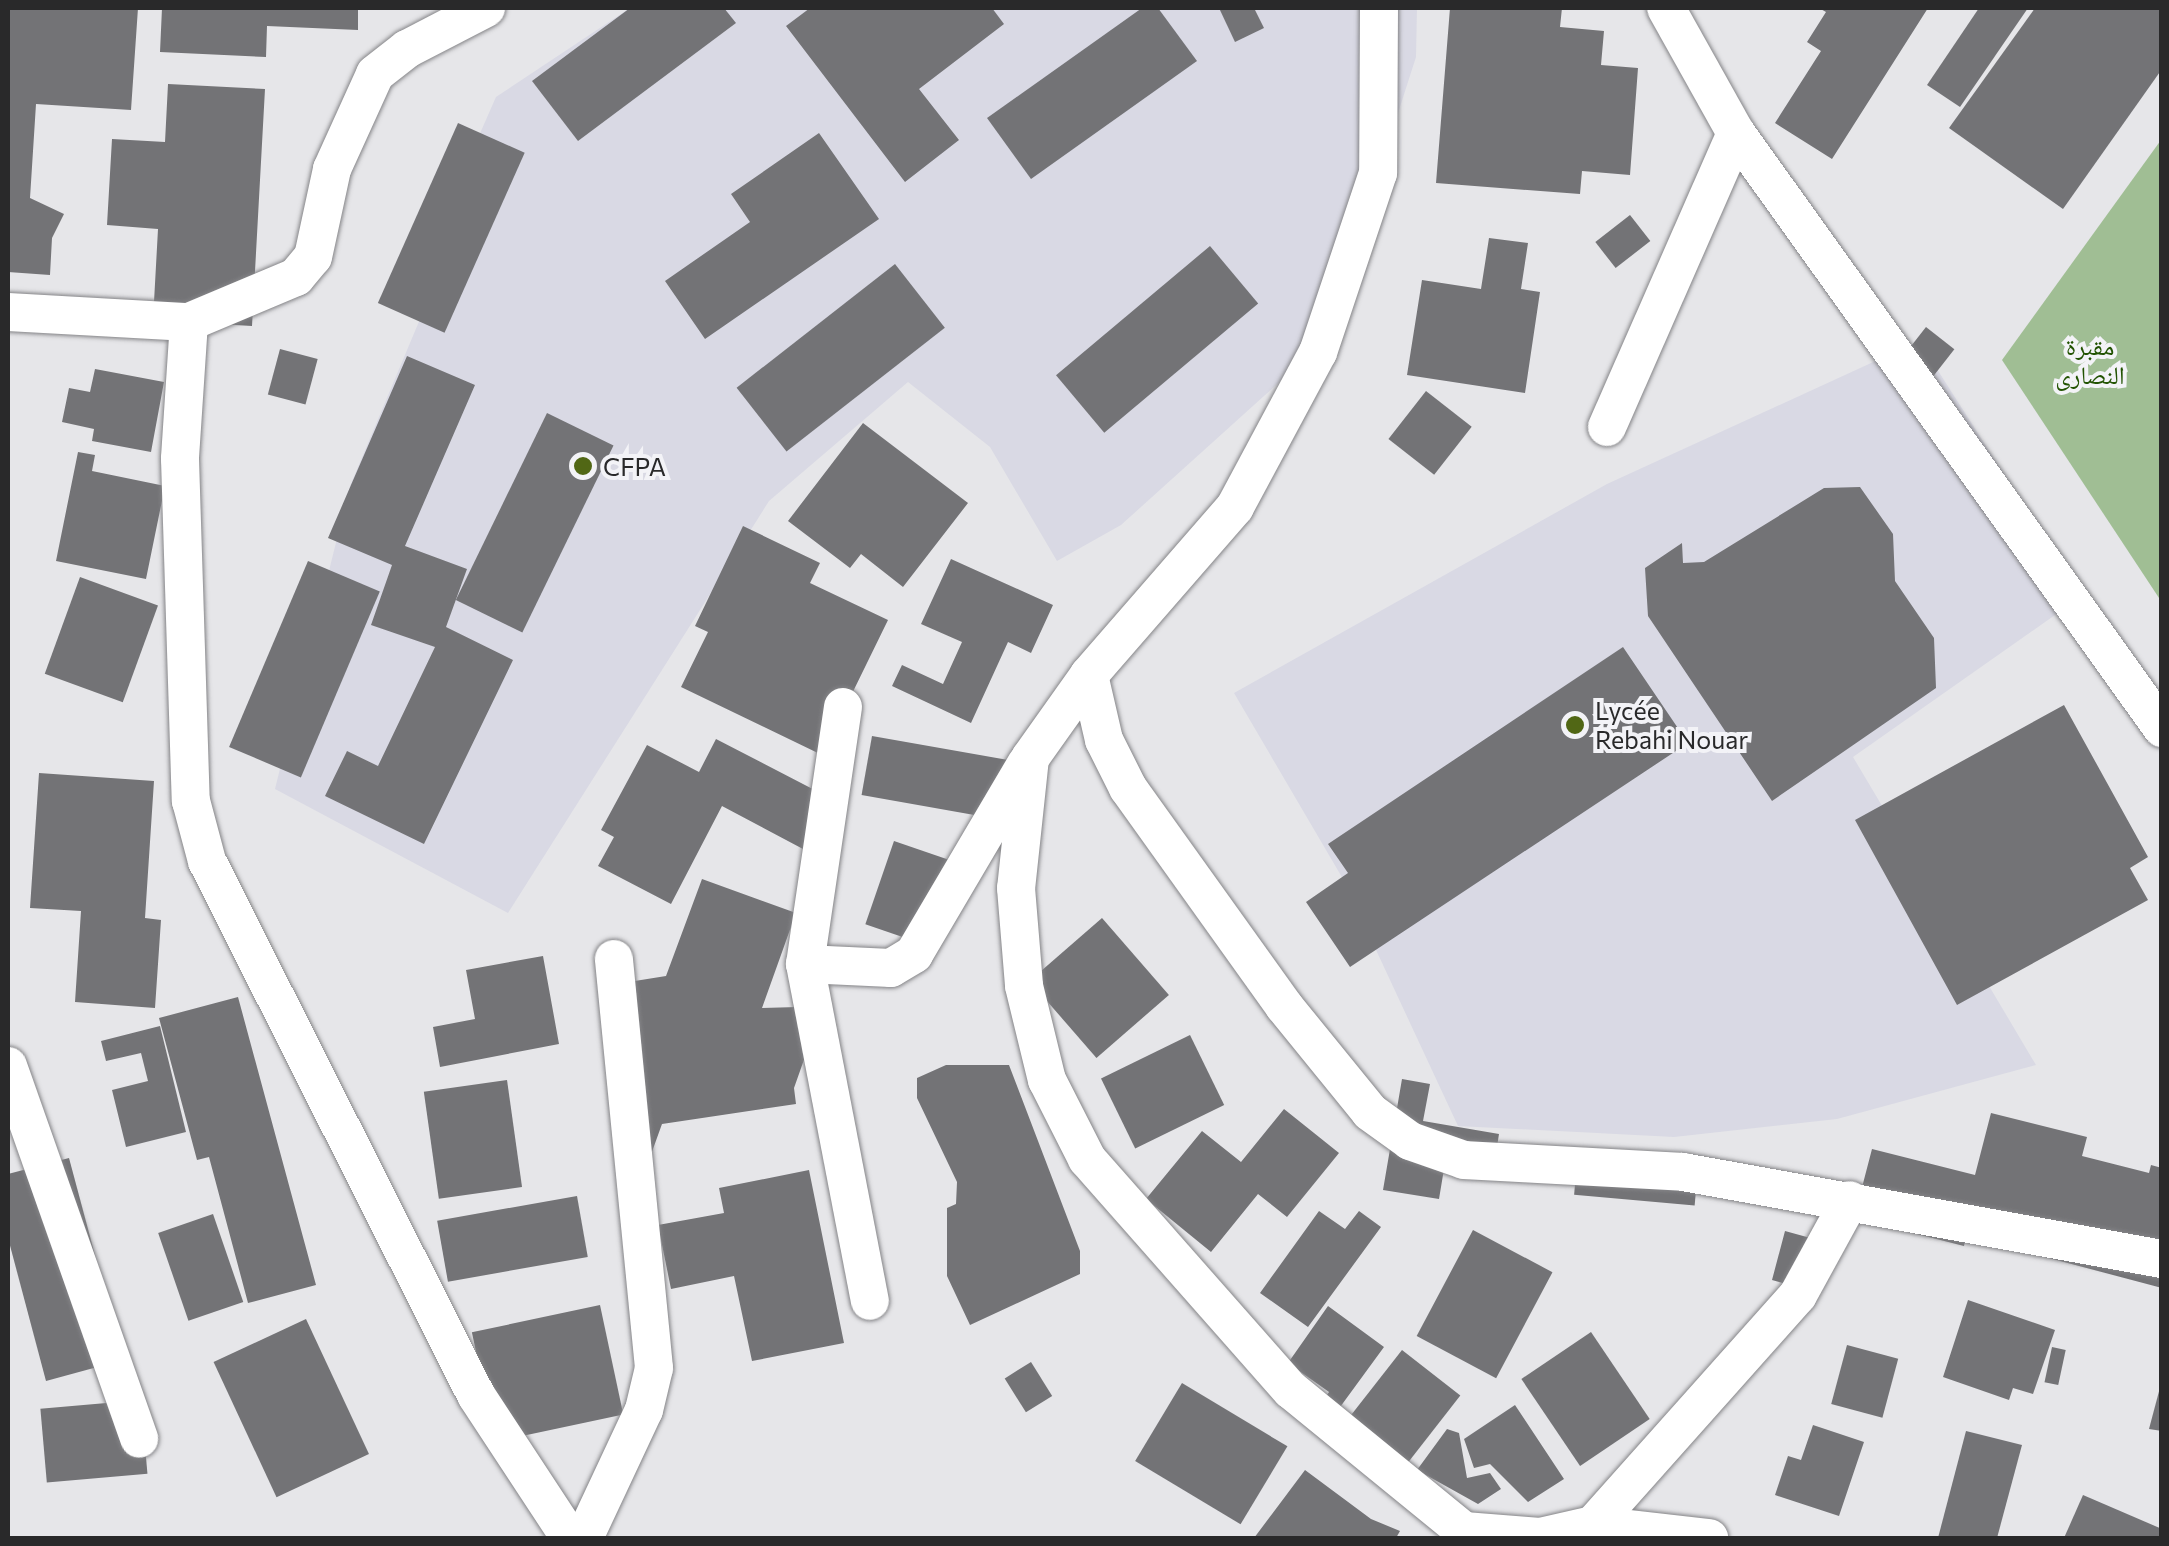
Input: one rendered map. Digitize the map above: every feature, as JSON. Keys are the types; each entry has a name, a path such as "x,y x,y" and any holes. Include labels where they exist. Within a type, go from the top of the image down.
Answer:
{"street":[{"path":"8,312 189,322 308,267 332,169 375,74 406,49 486,8"},
{"path":"805,964 891,968 914,954 1030,758 1090,675 1235,507 1318,352 1378,173 1379,8"},
{"path":"1666,8 1736,134 2162,728"},
{"path":"1606,427 1736,134"},
{"path":"189,322 180,459 190,801 207,861 476,1395 570,1538"},
{"path":"1090,675 1104,740 1128,788 1284,1006 1370,1112 1410,1140 1464,1160 1683,1172 2162,1259"},
{"path":"842,708 805,964 870,1301"},
{"path":"1030,758 1016,888 1024,986 1046,1080 1087,1159 1290,1390 1464,1531 1540,1537 1593,1525 1709,1538"},
{"path":"584,1538 644,1410 654,1368 614,959"},
{"path":"8,1066 139,1439"},
{"path":"1593,1525 1798,1294 1850,1200"}],"shaded area":[{"name":"CFPA","path":"630,8 1417,8 1416,57 1325,341 1121,525 1057,561 990,447 908,382 769,501 508,913 275,789 350,486 423,312 423,263 496,97"},
{"name":"Lycée Rebahi Nouar","path":"1919,341 2082,596 1853,757 2036,1065 1837,1119 1674,1137 1458,1126 1343,879 1234,693 1607,484"}],"green space":[{"name":"مقبرة النصارى","path":"2161,140 2161,601 2002,360"}],"building":[{"path":"8,8 138,8 131,110 36,104 30,198 64,214 52,238 50,275 8,272"},
{"path":"162,8 358,8 358,30 267,26 266,57 160,52"},
{"path":"630,8 724,8 736,23 578,141 532,81"},
{"path":"810,8 992,8 1004,24 919,89 959,140 905,182 786,26"},
{"path":"1142,8 1158,8 1197,61 1031,179 987,118"},
{"path":"1219,8 1254,8 1264,28 1235,42"},
{"path":"1450,8 1562,8 1560,27 1604,31 1601,65 1638,68 1630,175 1582,171 1580,194 1436,183"},
{"path":"1819,8 1928,8 1832,159 1775,123 1821,51 1807,42 1826,12"},
{"path":"1979,8 2028,8 1960,107 1927,85"},
{"path":"2035,8 2162,8 2162,69 2063,209 1949,128"},
{"path":"168,84 265,89 252,326 153,320 158,229 107,225 112,139 165,142"},
{"path":"458,123 525,153 445,333 378,303"},
{"path":"819,133 879,219 705,339 665,281 750,222 731,194"},
{"path":"1630,215 1650,241 1616,268 1595,242"},
{"path":"1489,238 1528,243 1521,289 1540,292 1525,393 1407,375 1422,280 1481,289"},
{"path":"1210,246 1258,303 1104,433 1056,375"},
{"path":"895,264 945,328 786,452 737,388"},
{"path":"1926,327 1954,349 1930,381 1901,359"},
{"path":"280,349 318,359 306,404 268,394"},
{"path":"407,356 475,385 405,546 467,569 446,627 513,660 424,844 325,796 347,751 378,766 435,647 371,625 392,565 328,538"},
{"path":"95,369 164,382 151,452 92,441 94,429 62,422 69,388 90,392"},
{"path":"1426,391 1472,427 1434,475 1388,439"},
{"path":"547,413 614,445 522,632 456,600"},
{"path":"863,423 968,503 903,587 861,554 850,568 788,521"},
{"path":"78,452 95,455 92,471 165,486 146,579 56,561"},
{"path":"1860,487 1893,534 1895,581 1934,638 1936,688 1772,801 1648,616 1645,568 1682,543 1683,563 1704,562 1824,488"},
{"path":"743,526 820,563 810,583 888,620 822,755 681,687 708,632 695,626"},
{"path":"951,559 1053,605 1031,653 1008,642 971,723 892,686 902,665 943,684 962,642 921,624"},
{"path":"308,561 380,591 301,777 229,747"},
{"path":"80,577 158,605 123,702 45,674"},
{"path":"1623,647 1688,743 1350,967 1306,902 1348,873 1328,844"},
{"path":"2064,705 2148,857 2130,868 2148,900 1957,1005 1855,820"},
{"path":"872,736 1034,765 1024,824 862,795"},
{"path":"716,739 830,798 803,849 722,806 671,904 598,866 614,837 601,830 647,745 699,772"},
{"path":"39,773 154,781 145,918 161,920 155,1008 75,1002 81,911 30,908"},
{"path":"894,841 964,865 935,948 865,924"},
{"path":"702,879 796,913 762,1008 798,1007 806,1054 794,1088 796,1104 662,1124 645,1171 616,984 666,976"},
{"path":"1102,918 1169,995 1096,1058 1030,981"},
{"path":"543,956 559,1044 440,1067 433,1027 475,1019 466,970"},
{"path":"238,997 316,1285 248,1303 209,1157 197,1160 159,1018"},
{"path":"160,1026 186,1132 126,1147 112,1090 148,1081 141,1053 106,1061 101,1041"},
{"path":"1190,1035 1224,1105 1135,1149 1101,1078"},
{"path":"946,1065 1009,1065 1080,1251 1080,1274 970,1325 947,1276 947,1208 956,1204 957,1182 917,1098 917,1078"},
{"path":"1402,1079 1430,1084 1423,1121 1499,1134 1495,1159 1447,1151 1439,1199 1383,1190"},
{"path":"507,1080 522,1187 439,1199 424,1092"},
{"path":"1284,1109 1339,1153 1287,1217 1258,1194 1211,1252 1146,1199 1202,1131 1241,1162"},
{"path":"1991,1113 2087,1137 2082,1156 2149,1173 2151,1165 2162,1168 2162,1288 1966,1236 1964,1246 1854,1218 1872,1149 1975,1175"},
{"path":"69,1158 123,1360 46,1381 8,1238 8,1174"},
{"path":"1577,1162 1698,1173 1695,1205 1574,1195"},
{"path":"809,1170 844,1343 752,1361 734,1276 671,1289 658,1225 724,1213 719,1188"},
{"path":"1825,1194 1819,1293 1772,1280 1785,1231 1814,1239"},
{"path":"577,1196 588,1257 448,1282 437,1221"},
{"path":"1319,1211 1345,1229 1359,1211 1381,1227 1308,1327 1260,1293"},
{"path":"213,1214 243,1302 188,1321 158,1233"},
{"path":"1473,1230 1552,1272 1496,1378 1417,1336"},
{"path":"1968,1300 2055,1330 2033,1394 2013,1388 2009,1400 1943,1377"},
{"path":"600,1305 623,1415 495,1442 472,1332"},
{"path":"1328,1306 1384,1347 1335,1414 1321,1404 1329,1392 1288,1363"},
{"path":"306,1319 369,1454 277,1497 214,1362"},
{"path":"1591,1332 1650,1419 1580,1466 1521,1379"},
{"path":"1847,1345 1898,1359 1882,1418 1831,1404"},
{"path":"2052,1347 2066,1350 2058,1385 2045,1382"},
{"path":"1402,1350 1460,1396 1402,1470 1344,1425"},
{"path":"1031,1362 1052,1396 1026,1412 1005,1378"},
{"path":"2162,1380 2162,1431 2149,1429"},
{"path":"1182,1383 1287,1446 1241,1524 1135,1461"},
{"path":"141,1400 147,1474 47,1483 40,1409"},
{"path":"1515,1405 1564,1479 1528,1502 1490,1464 1474,1468 1464,1439"},
{"path":"1813,1425 1864,1442 1839,1516 1775,1495 1788,1456 1801,1460"},
{"path":"1447,1429 1459,1433 1467,1478 1490,1473 1501,1489 1478,1504 1417,1470"},
{"path":"1966,1431 2022,1445 1997,1538 1938,1538"},
{"path":"1305,1470 1371,1519 1400,1531 1396,1538 1254,1538"},
{"path":"2083,1495 2162,1529 2162,1538 2064,1538"}],"place":[{"name":"CFPA","path":"583,466"},
{"name":"Lycée Rebahi Nouar","path":"1575,725"}]}
